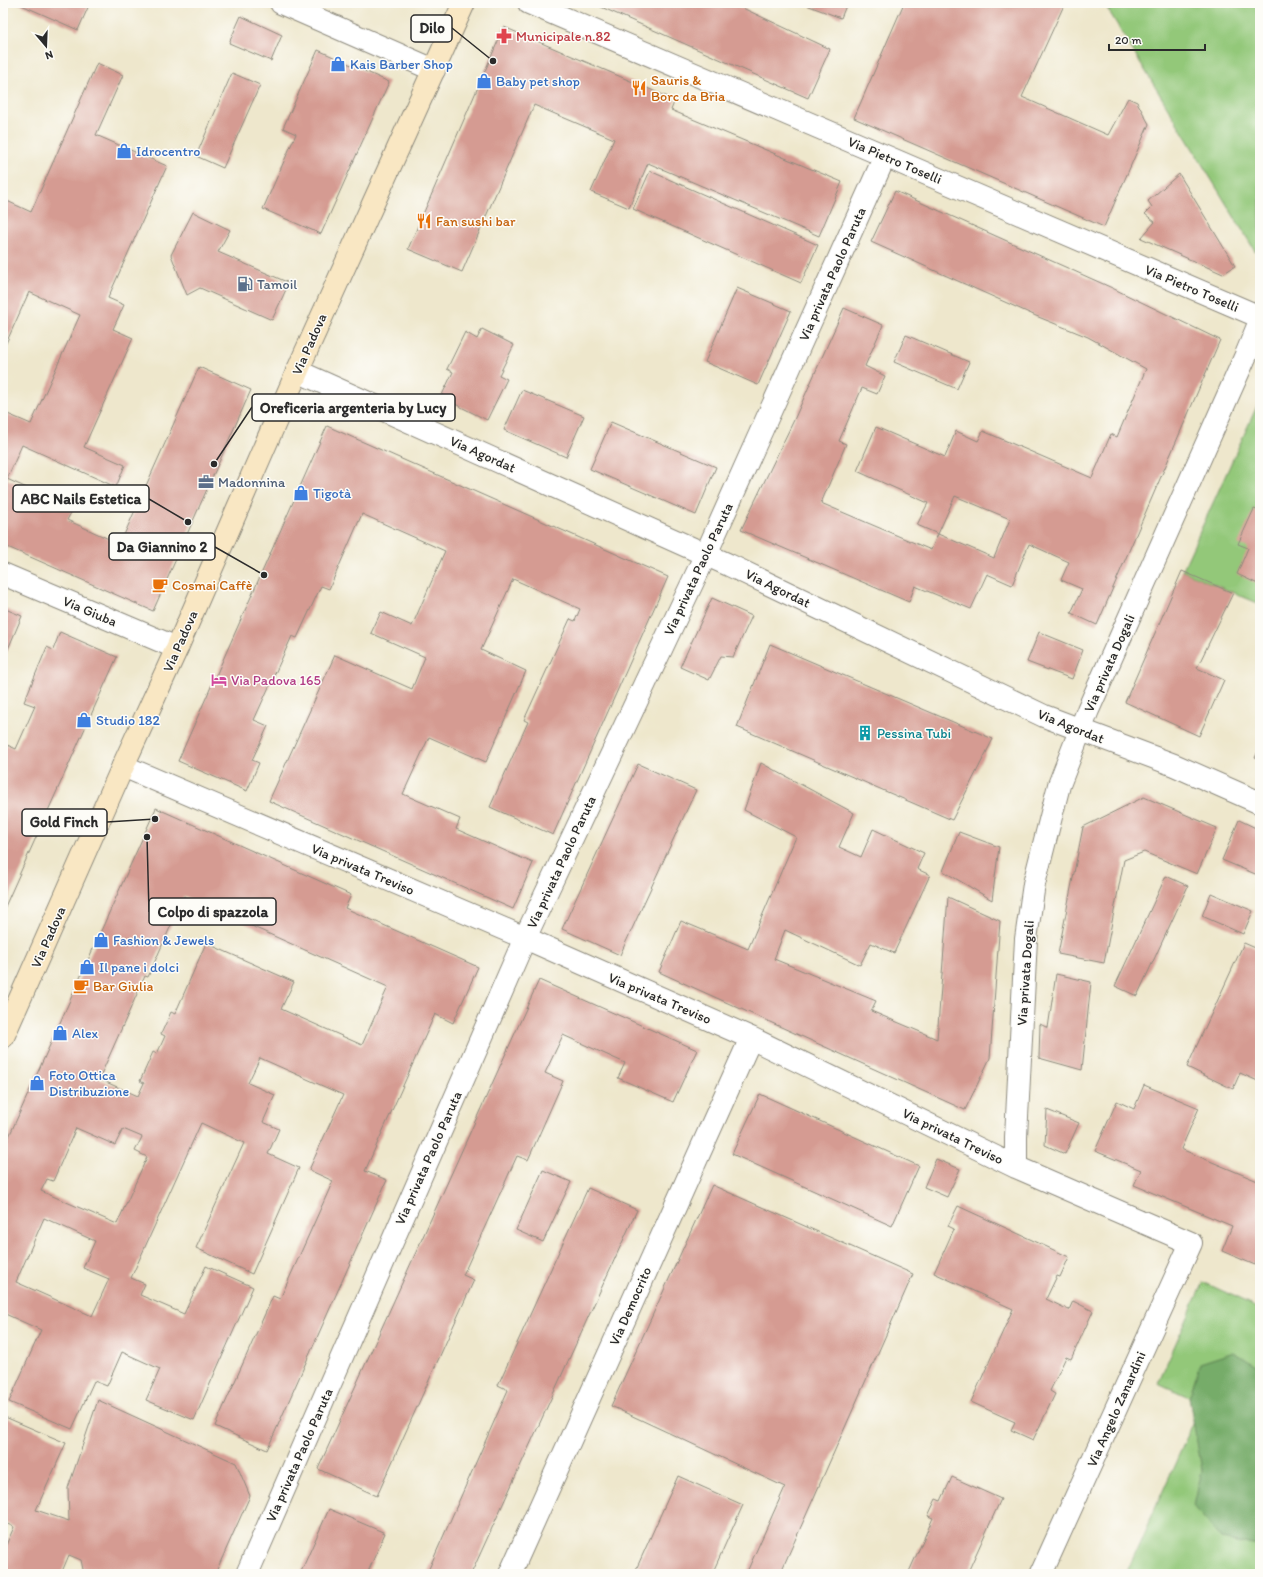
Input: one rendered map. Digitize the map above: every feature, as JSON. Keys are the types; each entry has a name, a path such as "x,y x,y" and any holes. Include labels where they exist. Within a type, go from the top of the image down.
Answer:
{"street":[{"path":"281,3 434,70"},
{"name":"Via Padova","path":"3,1037 177,648 297,371 464,3"},
{"name":"Via Pietro Toselli","path":"530,3 1260,317"},
{"name":"Via privata Paolo Paruta","path":"247,1574 525,938 706,554 886,156"},
{"name":"Via privata Dogali","path":"1016,1167 1016,1130 1024,955 1030,907 1059,785 1080,730 1260,321"},
{"name":"Via Agordat","path":"297,371 706,554 1044,716 1174,765 1260,803"},
{"name":"Via Giuba","path":"3,574 177,648"},
{"name":"Via privata Treviso","path":"123,766 525,938 751,1038 1016,1167 1191,1243"},
{"name":"Via Democrito","path":"510,1574 751,1038"},
{"name":"Via Angelo Zanardini","path":"1041,1574 1191,1243"}],"green space":[{"path":"1104,3 1260,3 1260,248 1255,251"},
{"path":"1257,406 1260,407 1260,604 1182,571"},
{"path":"1203,1282 1260,1308 1260,1574 1126,1574 1202,1403 1158,1383"},
{"path":"1234,1352 1260,1367 1260,1546 1221,1539 1194,1506 1202,1470 1189,1398 1200,1363"}],"building":[{"path":"17,3 90,3 78,30"},
{"path":"592,3 732,3 830,49 808,98"},
{"path":"801,3 847,3 841,18"},
{"path":"904,3 1065,3 1022,97 1108,135 1128,98 1137,102 1149,124 1104,227 854,118"},
{"path":"241,16 282,35 271,61 229,43"},
{"path":"504,27 675,100 671,110 842,182 819,236 648,163 629,208 591,192 614,139 534,105 462,272 408,249"},
{"path":"318,50 389,82 321,234 263,209 296,134 283,128"},
{"path":"97,63 123,75 96,135 167,166 108,298 124,305 113,329 133,338 84,447 125,465 116,487 22,445 7,479 73,509 67,520 120,544 199,367 251,390 153,611 3,545 3,412 31,424 80,315 29,292 3,350 3,210 7,201 31,212"},
{"path":"232,73 260,85 223,168 196,156"},
{"path":"650,171 818,245 801,283 633,209"},
{"path":"1179,174 1235,266 1223,274 1141,238 1155,222 1145,214 1152,207 1148,201"},
{"path":"895,191 1110,287 1220,340 1097,625 1071,613 1082,589 1061,580 1069,562 1029,544 1012,585 987,574 971,609 915,586 909,602 741,530 794,420 844,308 883,325 865,366 885,376 877,394 862,388 839,441 846,444 821,503 931,550 938,534 917,525 928,503 857,471 876,427 945,457 956,431 978,441 983,431 1092,478 1111,434 1117,437 1146,369 1088,337 1036,316 871,242","holes":["955,496 1010,519 994,558 938,534"]},
{"path":"193,212 230,230 218,252 289,283 272,320 200,288 187,295 171,255"},
{"path":"737,288 791,311 758,385 705,362"},
{"path":"482,329 514,345 499,375 507,379 487,420 441,397 453,372 447,369 465,332 477,339"},
{"path":"906,335 969,362 957,389 894,362"},
{"path":"522,390 584,416 566,457 504,430"},
{"path":"611,422 716,467 696,515 590,469"},
{"path":"327,426 668,577 553,835 490,807 528,722 524,720 570,619 575,621 580,609 513,579 481,650 526,671 486,762 429,737 403,794 460,819 456,829 533,863 513,909 269,801 335,655 412,689 425,657 371,633 381,612 412,626 445,551 362,514 329,589 321,586 297,638 292,636 254,720 268,726 252,760 259,763 247,791 178,761"},
{"path":"1254,509 1260,511 1260,585 1237,574 1248,548 1238,544"},
{"path":"1182,571 1233,593 1197,668 1224,680 1199,736 1125,702"},
{"path":"712,598 752,616 733,657 721,656 709,680 680,667"},
{"path":"3,608 22,616 3,661"},
{"path":"60,632 117,657 3,911 3,743 16,749 35,706 24,702 47,647 53,650"},
{"path":"1039,632 1083,650 1072,679 1027,662"},
{"name":"Pessina Tubi","path":"770,644 993,739 952,820 737,727"},
{"path":"1260,747 1260,760 1255,758"},
{"path":"761,763 854,813 839,847 861,857 873,829 924,853 917,869 930,875 894,953 871,943 860,965 785,930 774,959 876,1001 871,1011 937,1039 948,897 1000,921 990,1058 965,1110 659,972 681,921 748,949 796,837 744,810"},
{"path":"638,764 696,790 620,955 562,929"},
{"path":"1144,797 1217,828 1197,874 1144,852 1124,860 1104,963 1058,954 1083,827"},
{"path":"156,808 351,895 345,908 478,967 453,1023 435,1014 365,1171 387,1180 267,1450 215,1426 273,1296 280,1299 333,1181 309,1170 343,1095 260,1058 248,1083 275,1095 263,1122 279,1129 268,1154 299,1168 252,1274 196,1248 244,1143 201,1123 131,1278 145,1284 140,1295 184,1314 206,1266 253,1287 194,1420 146,1400 160,1369 122,1352 107,1386 94,1381 72,1429 9,1402 41,1330 3,1313 3,1150","holes":["184,896 388,987 362,1045 281,1009 294,982 206,943 175,1014 171,1012 161,1034 165,1036 157,1054 153,1052 140,1081 144,1083 138,1096 99,1079 145,976 148,977","76,1128 115,1145 123,1129 142,1137 135,1151 147,1157 117,1224 41,1191 47,1179 53,1181","44,1218 95,1241 83,1268 109,1279 92,1316 16,1282"]},
{"path":"1239,820 1260,830 1260,876 1222,860"},
{"path":"959,832 999,847 992,900 943,871"},
{"path":"1166,876 1188,886 1137,996 1115,986"},
{"path":"1211,893 1253,911 1243,934 1202,916"},
{"path":"1244,943 1260,950 1260,1082 1240,1073 1233,1089 1187,1067"},
{"path":"1056,974 1091,982 1082,1070 1039,1058 1040,1024 1048,1028"},
{"path":"539,980 697,1050 673,1102 618,1078 625,1063 563,1035 545,1073 563,1081 528,1160 517,1156 463,1275 474,1280 377,1496 318,1469"},
{"path":"1144,1085 1199,1108 1181,1149 1260,1182 1260,1252 1255,1265 1222,1251 1232,1226 1134,1185 1141,1170 1095,1151 1117,1101 1134,1109"},
{"path":"760,1094 919,1166 892,1226 732,1154"},
{"path":"1047,1110 1079,1123 1065,1154 1045,1145"},
{"path":"936,1159 960,1169 947,1197 924,1187"},
{"path":"543,1170 571,1182 543,1242 516,1230"},
{"path":"712,1185 913,1274 780,1574 746,1574 785,1487 611,1406"},
{"path":"588,1188 637,1210 471,1574 435,1574 428,1571 508,1390 498,1385"},
{"path":"958,1206 1069,1257 1060,1277 1057,1276 1046,1299 1069,1310 1073,1301 1093,1311 1071,1359 1066,1357 1050,1391 1055,1394 1033,1440 1011,1430 1015,1422 971,1402 1013,1309 934,1273 954,1229 948,1226"},
{"path":"1260,1292 1260,1304 1256,1302"},
{"path":"98,1400 236,1463 250,1496 215,1574 84,1574 81,1560 69,1555 61,1574 3,1574 3,1552 14,1527 3,1522 3,1422 5,1417 66,1443 36,1510 69,1521 68,1488"},
{"path":"678,1476 743,1505 712,1574 634,1574"},
{"path":"952,1477 1001,1499 967,1574 908,1574 933,1518 928,1516 936,1499 941,1501"},
{"path":"329,1509 385,1533 367,1574 300,1574"}],"place":[{"name":"Municipale n.82","path":"504,36"},
{"name":"Dilo","path":"493,61"},
{"name":"Kais Barber Shop","path":"338,64"},
{"name":"Baby pet shop","path":"484,81"},
{"name":"Sauris & Borc da Bria","path":"639,88"},
{"name":"Idrocentro","path":"124,151"},
{"name":"Fan sushi bar","path":"424,221"},
{"name":"Tamoil","path":"245,284"},
{"name":"Oreficeria argenteria by Lucy","path":"214,464"},
{"name":"Madonnina","path":"206,482"},
{"name":"Tigotà","path":"301,493"},
{"name":"ABC Nails Estetica","path":"188,522"},
{"name":"Da Giannino 2","path":"264,575"},
{"name":"Cosmai Caffè","path":"160,585"},
{"name":"Via Padova 165","path":"219,680"},
{"name":"Studio 182","path":"84,720"},
{"name":"Pessina Tubi","path":"865,733"},
{"name":"Gold Finch","path":"155,819"},
{"name":"Colpo di spazzola","path":"147,837"},
{"name":"Fashion & Jewels","path":"101,940"},
{"name":"Il pane i dolci","path":"87,967"},
{"name":"Bar Giulia","path":"81,986"},
{"name":"Alex","path":"60,1033"},
{"name":"Foto Ottica Distribuzione","path":"37,1083"}]}
